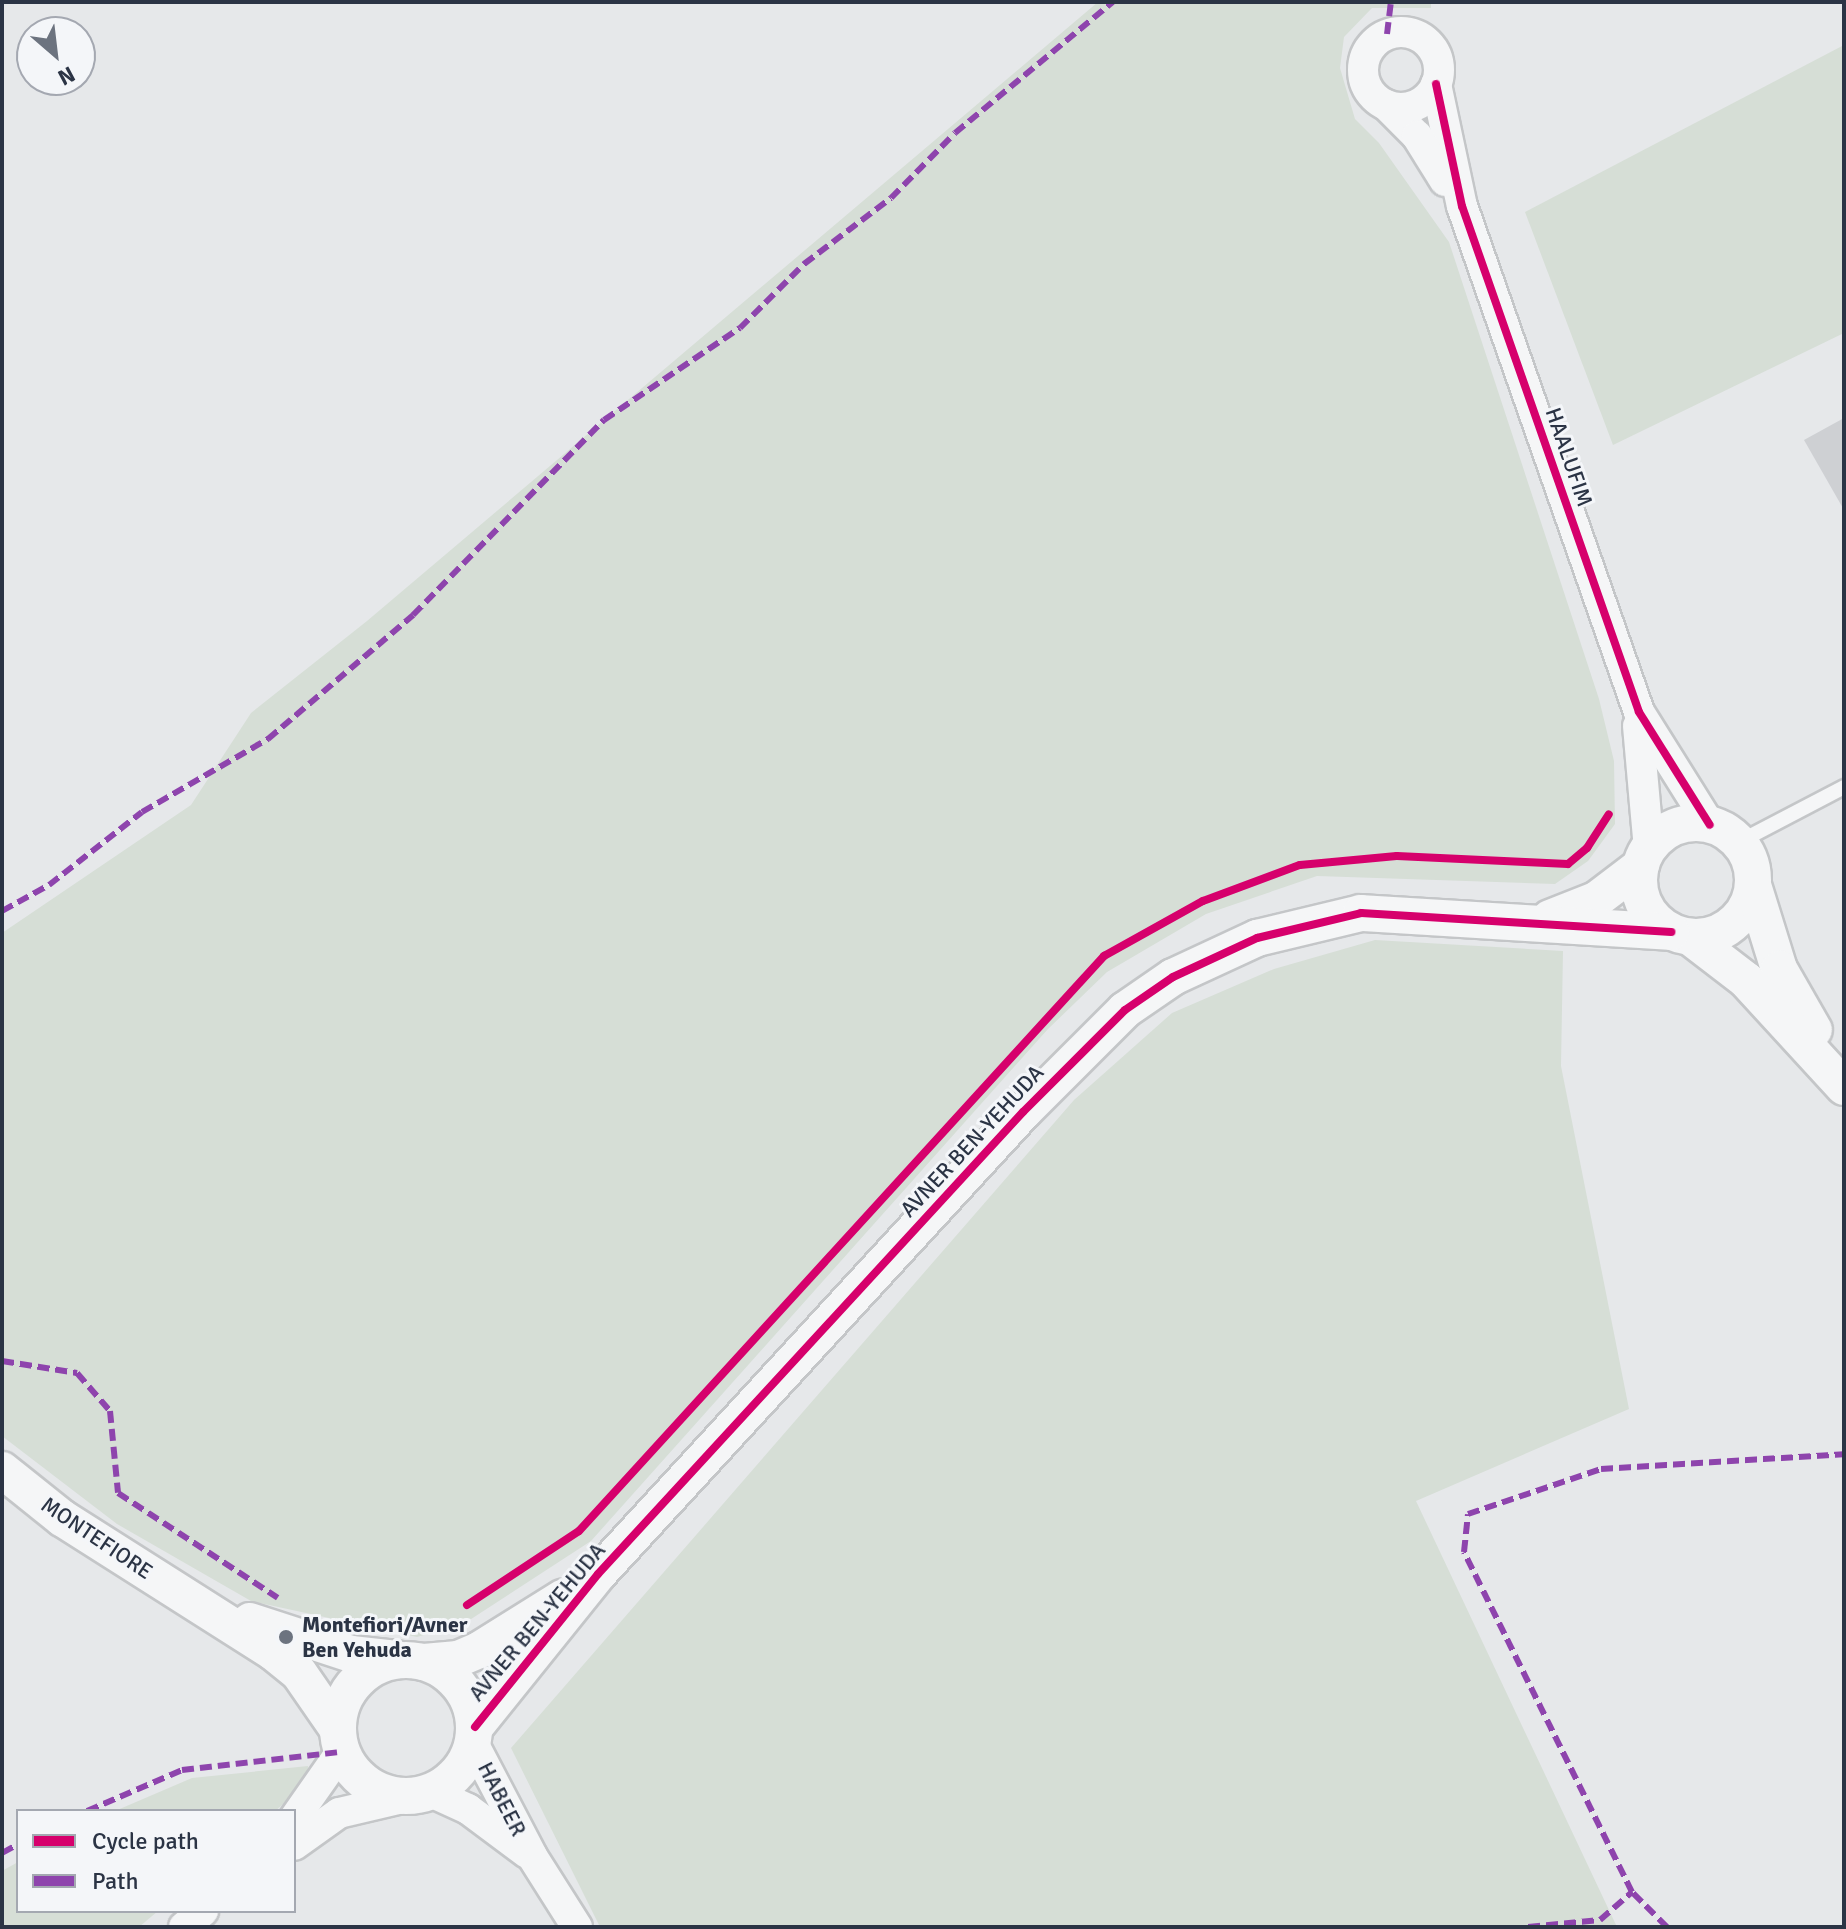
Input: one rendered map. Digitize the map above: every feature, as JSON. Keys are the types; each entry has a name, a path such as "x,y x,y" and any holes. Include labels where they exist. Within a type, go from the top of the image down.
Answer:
{"street":[{"path":"1399,32 1423,39 1438,60 1436,84 1409,107 1386,105 1375,98 1363,76 1367,51 1387,34 1399,32"},
{"name":"HAALUFIM","path":"1436,84 1462,206 1630,685 1664,759 1724,833"},
{"name":"HAALUFIM","path":"1386,105 1417,136 1462,206"},
{"name":"HAALUFIM","path":"1630,685 1644,761 1645,858"},
{"path":"1844,1078 1779,969 1747,855 1724,833 1676,827 1645,858 1644,904 1680,934 1746,980 1844,1087"},
{"name":"AVNER BEN-YEHUDA","path":"1537,921 1585,906 1645,858"},
{"path":"1680,934 1708,936 1739,918 1753,885"},
{"name":"AVNER BEN-YEHUDA","path":"474,1735 598,1574 1023,1112 1125,1010 1216,955 1311,922 1402,913 1680,934"},
{"name":"MONTEFIORE","path":"2,1470 62,1518 195,1601 299,1673 339,1740"},
{"name":"AVNER BEN-YEHUDA","path":"412,1661 458,1659 479,1650 598,1574"},
{"name":"MONTEFIORE","path":"195,1601 324,1646 412,1661"},
{"path":"296,1815 339,1740 348,1690 380,1664 412,1661 461,1686 474,1735 465,1763 419,1794 339,1813 296,1844"},
{"name":"HABEER","path":"474,1735 563,1921"},
{"path":"339,1740 367,1785 419,1794"},
{"name":"HABEER","path":"419,1794 468,1809 532,1856"},
{"path":"184,1927 201,1913"}],"lane":[{"path":"1724,833 1844,787"}],"shaded area":[{"path":"1098,2 1431,2 1431,8 1372,8 1344,37 1340,68 1355,119 1379,143 1449,242 1599,699 1614,761 1615,824 1588,861 1555,884 1317,876 1206,914 1107,972 1048,1029 591,1541 465,1623 417,1637 251,1601 117,1524 2,1436 2,933 191,805 251,713 367,621"},
{"path":"1844,45 1844,333 1613,445 1525,212"},
{"path":"1375,940 1563,951 1561,1066 1629,1409 1416,1501 1617,1927 600,1927 511,1748 1074,1100 1172,1013 1274,969"},
{"path":"308,1766 307,1784 277,1809 120,1809 192,1778"},
{"path":"16,1863 16,1913 156,1913 139,1927 2,1927 2,1871"}],"building":[{"path":"1844,418 1844,510 1804,440"}],"marked path":[{"path":"2,911 49,885 142,812 268,739 413,615 604,420 740,328 804,264 891,198 955,133 1113,2"},
{"path":"1387,34 1391,2"},
{"path":"2,1361 77,1373 110,1411 118,1493 278,1598"},
{"path":"1667,1927 1632,1892 1464,1552 1468,1514 1601,1469 1844,1454"},
{"path":"92,1809 182,1770 341,1752"},
{"path":"2,1853 16,1845"},
{"path":"1528,1927 1600,1920 1632,1892"}],"cycle path":[{"path":"1436,84 1462,206 1639,712 1710,825"},
{"path":"467,1605 579,1531 1104,956 1203,901 1300,865 1397,856 1568,864 1587,848 1609,814"},
{"path":"475,1727 598,1574 1023,1112 1125,1010 1173,977 1257,938 1361,913 1671,932"}],"place":[{"name":"Montefiori/Avner Ben Yehuda","path":"286,1637"}]}
